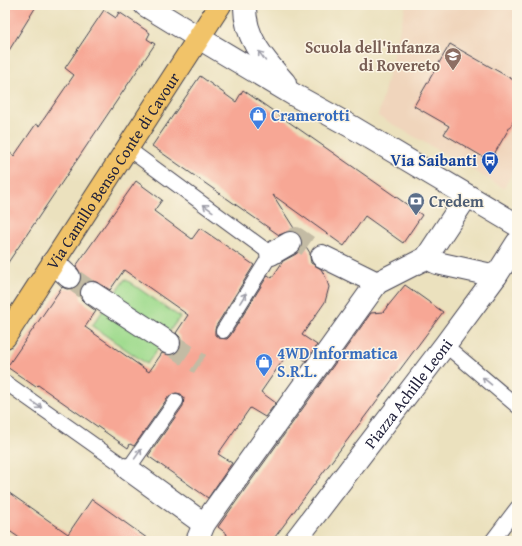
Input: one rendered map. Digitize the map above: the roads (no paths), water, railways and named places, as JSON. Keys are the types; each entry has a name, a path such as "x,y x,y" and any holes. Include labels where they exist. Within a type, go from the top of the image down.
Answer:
{"main road":[{"name":"Via Camillo Benso Conte di Cavour","path":"5,337 220,5"}],"street":[{"path":"145,5 296,96 354,128 517,225"},
{"path":"245,5 250,34 261,55 296,96"},
{"path":"128,469 200,533 377,283 426,258 467,196"},
{"path":"271,254 290,243"},
{"name":"Piazza Achille Leoni","path":"294,541 445,345 496,276 517,243"},
{"path":"322,256 377,283"},
{"path":"426,258 437,263 496,276"},
{"path":"53,262 69,277"},
{"path":"92,293 169,343"}],"lane":[{"path":"127,148 271,254 222,331"},
{"path":"445,345 517,406"},
{"path":"5,382 128,469 176,401"},
{"path":"492,541 517,508"}],"tunnel":[{"path":"290,243 296,238 322,256"},
{"path":"69,277 92,293"},
{"path":"169,343 200,364"}],"place":[{"name":"Scuola dell'infanza di Rovereto","path":"453,71"},
{"name":"Cramerotti","path":"258,130"},
{"name":"Via Saibanti","path":"490,175"},
{"name":"Credem","path":"416,216"},
{"name":"4WD Informatica S.R.L.","path":"264,377"}]}
